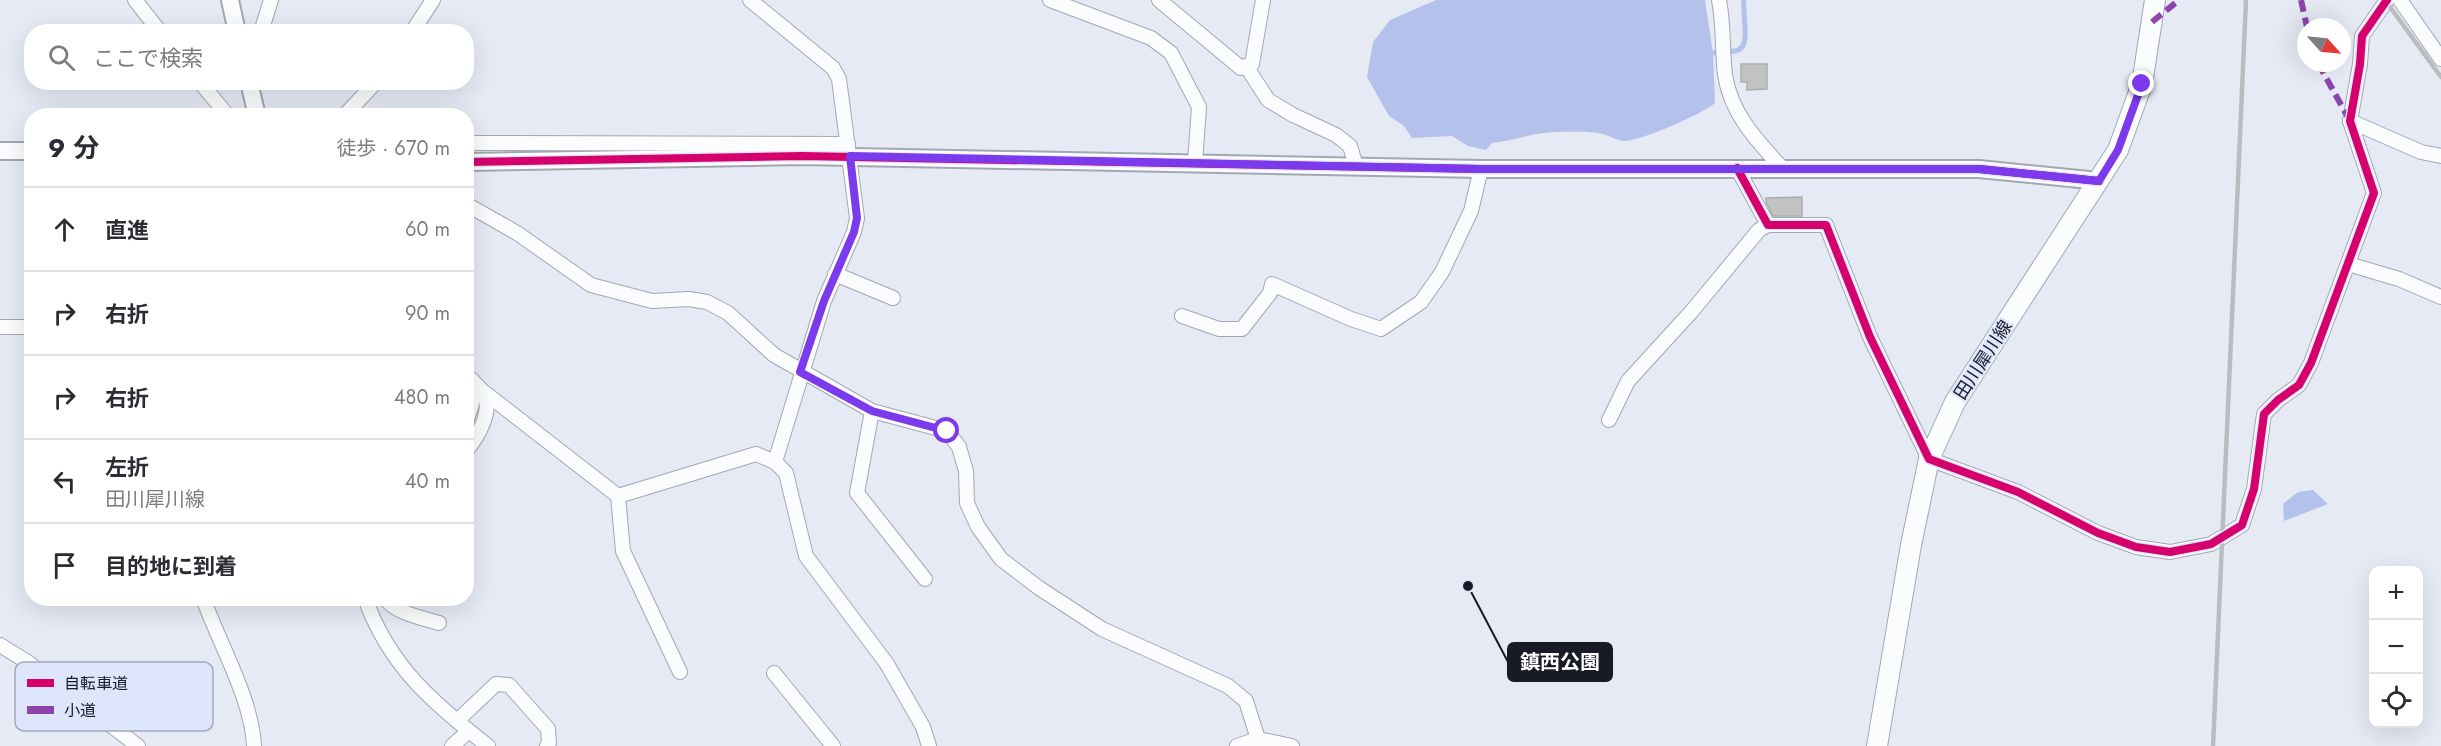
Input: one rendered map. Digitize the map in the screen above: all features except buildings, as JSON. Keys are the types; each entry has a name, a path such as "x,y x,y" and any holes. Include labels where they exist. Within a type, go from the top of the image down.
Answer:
{"main road":[{"name":"田川犀川線","path":"1877,746 1911,545 1929,459 1955,402 2118,150 2142,84 2155,0"}],"street":[{"path":"135,0 154,24"},
{"path":"230,0 235,24"},
{"path":"264,24 271,0"},
{"path":"417,24 433,0"},
{"path":"750,0 833,68 839,79 857,218 854,232 824,301 800,372 775,462"},
{"path":"1050,0 1151,38 1172,53 1199,107 1195,163"},
{"path":"1159,0 1241,68 1252,64 1263,0"},
{"path":"1719,0 1724,33 1725,75 1733,106 1762,146 1783,169"},
{"path":"1609,420 1628,381 1692,311 1759,230 1768,225 1826,225 1870,337 1929,459 2018,492 2098,533 2136,547 2170,552 2211,544 2242,525 2254,489 2264,414 2278,400 2300,385 2374,193 2350,121 2360,64 2362,36 2387,0"},
{"path":"2400,0 2441,59"},
{"path":"1246,66 1268,100 1293,116 1336,135 1350,146 1356,166"},
{"path":"207,90 221,108"},
{"path":"251,90 255,108"},
{"path":"352,108 368,90"},
{"path":"2350,121 2421,152 2441,156"},
{"path":"474,143 849,150 1195,163 1481,169 1979,169 2099,181"},
{"path":"474,162 849,150"},
{"path":"0,151 24,151"},
{"path":"1737,168 1768,225"},
{"path":"1182,316 1219,329 1242,329 1269,293 1272,284 1351,319 1381,328 1421,302 1442,272 1471,211 1481,169"},
{"path":"474,209 517,233 591,285 652,301 689,299 707,302 728,313 774,355 800,372 872,411 947,431 959,447 966,471 967,503 978,527 1001,559 1039,588 1102,628 1228,686 1246,701 1258,739"},
{"path":"2348,264 2399,279 2441,297"},
{"path":"835,274 893,298"},
{"path":"0,327 24,327"},
{"path":"474,383 618,496 622,551 680,672"},
{"path":"474,440 482,428 486,409 484,393"},
{"path":"872,411 857,493 925,579"},
{"path":"618,496 756,454 775,462 786,473 806,556 887,664 923,727 929,746"},
{"path":"206,606 246,706 254,733 254,746"},
{"path":"368,606 374,624 398,663 438,706 488,746"},
{"path":"394,606 409,614 440,623"},
{"path":"0,645 27,662"},
{"path":"774,673 833,746"},
{"path":"457,722 496,684 508,685 548,729 549,743 547,746"},
{"path":"118,731 138,746"},
{"path":"452,746 469,731"},
{"path":"1237,746 1258,739 1292,746"}],"water":[{"path":"1436,0 1705,0 1713,53 1715,103 1672,126 1634,140 1625,141 1598,133 1548,132 1492,143 1486,150 1468,146 1452,136 1412,138 1404,126 1389,116 1367,77 1373,42 1390,20"},
{"path":"2313,490 2328,504 2284,521 2283,504 2298,492"}],"waterway":[{"path":"1713,53 1732,52 1742,47 1745,36 1744,0"}],"railway":[{"path":"2213,746 2246,0"},
{"path":"2385,0 2441,77"}],"marked path":[{"path":"2152,22 2179,0"},
{"path":"2301,0 2305,18"},
{"path":"2323,72 2350,121"}],"cycle path":[{"path":"1737,168 1768,225 1826,225 1870,337 1929,459 2018,492 2098,533 2136,547 2170,552 2211,544 2242,525 2254,489 2264,414 2278,400 2299,385 2311,363 2374,193 2350,121 2360,64 2362,36 2387,0"},
{"path":"474,162 802,156 1481,169 1979,169 2099,181"}],"place":[{"name":"鎮西公園","path":"1468,586"}],"route":[{"path":"947,431 872,411 800,372 824,301 854,232 857,218 850,156 1481,169 1979,169 2099,181 2118,150 2142,84"}]}
